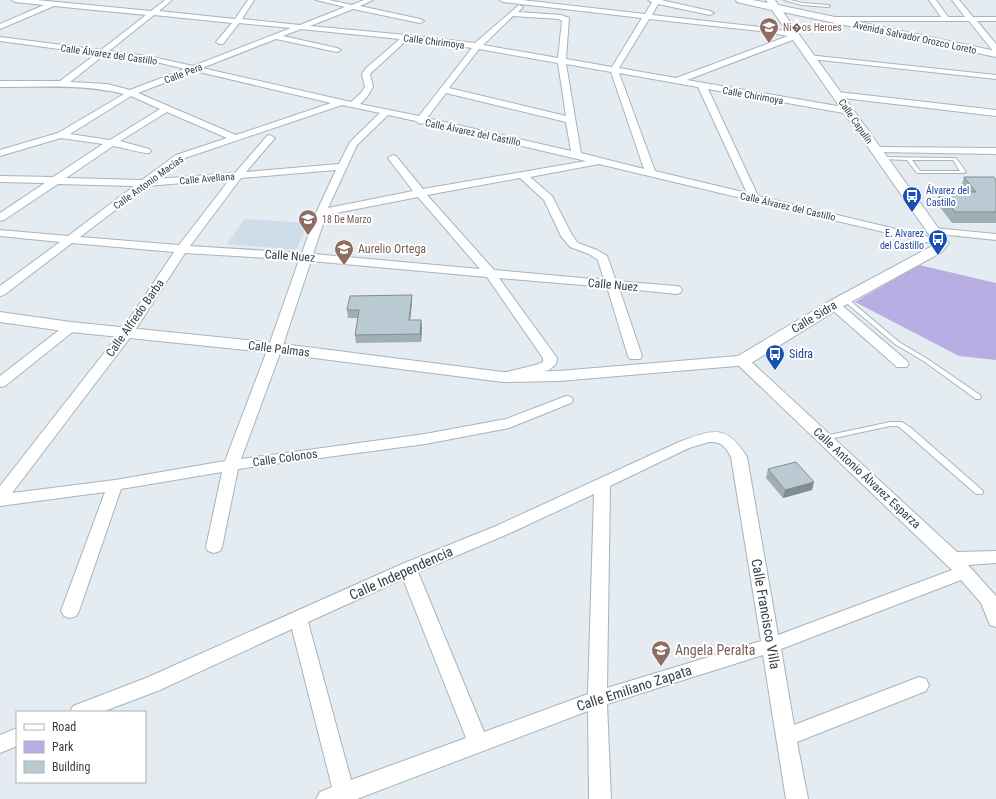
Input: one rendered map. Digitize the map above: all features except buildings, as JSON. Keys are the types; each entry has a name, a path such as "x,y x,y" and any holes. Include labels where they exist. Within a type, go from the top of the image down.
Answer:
{"street":[{"name":"Calle Chirimoya","path":"15,0 56,2 153,13 406,37 477,46 849,111"},
{"path":"62,84 169,0"},
{"path":"220,42 237,21 251,0"},
{"path":"319,0 420,21"},
{"name":"Calle Pera","path":"0,153 61,135 131,93 370,0"},
{"path":"503,0 525,1 647,17 760,29 795,36"},
{"path":"651,174 614,70 647,17 655,0 710,13"},
{"name":"Avenida Salvador Orozco Loreto","path":"740,0 773,4 829,19 996,54"},
{"path":"932,0 946,19"},
{"path":"955,0 996,48"},
{"path":"420,120 445,90 477,46 513,14 525,1"},
{"path":"0,28 56,2"},
{"name":"Calle Capulín","path":"773,4 938,237"},
{"path":"513,14 565,18 562,61 576,156"},
{"path":"829,19 996,19"},
{"path":"677,81 795,36"},
{"path":"276,37 337,50"},
{"path":"353,105 364,95 369,87 366,74 369,70 406,37"},
{"name":"Calle Álvarez del Castillo","path":"0,39 148,58 600,161 754,198 938,237 996,237"},
{"path":"811,57 996,77"},
{"path":"0,84 62,84 102,86 131,93 235,138"},
{"path":"702,86 754,198"},
{"path":"445,90 571,120"},
{"path":"838,95 996,113"},
{"name":"Calle Antonio Macías","path":"0,292 179,157 340,102"},
{"path":"0,218 111,143 166,109"},
{"path":"214,547 231,465 275,348 307,257 320,213 353,144 385,113"},
{"path":"61,135 131,146 146,151"},
{"name":"Calle Alfredo Barba","path":"0,498 127,332 182,249 238,175 270,138"},
{"path":"879,154 996,151"},
{"path":"393,158 420,193 490,273 550,361 549,364 544,367 503,377"},
{"path":"320,213 420,193 523,176 600,161"},
{"name":"Calle Avellana","path":"0,179 146,183 342,167"},
{"path":"523,176 548,198 567,236 574,245 593,252 602,258 608,272 610,285 635,356"},
{"name":"Calle Nuez","path":"0,233 182,249 307,257 676,290"},
{"name":"Calle Sidra","path":"558,376 742,361 840,302 937,249 938,237"},
{"path":"840,302 902,364"},
{"name":"Calle Palmas","path":"0,317 71,327 275,348 503,377 558,376"},
{"path":"0,383 71,327"},
{"name":"Calle Antonio Álvarez Esparza","path":"742,361 959,565 992,603 996,620"},
{"name":"Calle Colonos","path":"0,498 115,485 231,465 425,439 509,423 566,400"},
{"name":"Calle Independencia","path":"83,711 153,684 408,569 502,530 684,445 709,436 721,436"},
{"name":"Calle Francisco Villa","path":"721,436 733,445 739,457 787,737 796,799"},
{"path":"600,799 597,699 602,482"},
{"path":"70,611 115,485"},
{"name":"Calle Emiliano Zapata","path":"339,797 597,699 771,645 959,565 996,557"},
{"path":"408,569 478,743"},
{"path":"298,619 339,797"},
{"path":"787,737 919,685"},
{"path":"0,744 16,737"}],"lane":[{"path":"786,0 802,4 828,6"},
{"path":"879,154 908,158 954,159 964,172 919,172 908,158"},
{"path":"840,302 897,343 927,361 978,397"},
{"path":"825,438 890,424 899,424 907,428 980,492"}],"shaded area":[{"path":"245,219 308,223 296,250 227,244"}],"green space":[{"path":"919,265 996,283 996,360 959,356 855,302"}],"place":[{"name":"Ni�os Heroes","path":"769,44"},
{"name":"Álvarez del Castillo","path":"912,213"},
{"name":"18 De Marzo","path":"308,236"},
{"name":"E. Alvarez del Castillo","path":"938,256"},
{"name":"Aurelio Ortega","path":"344,266"},
{"name":"Sidra","path":"775,371"},
{"name":"Angela Peralta","path":"661,667"}]}
